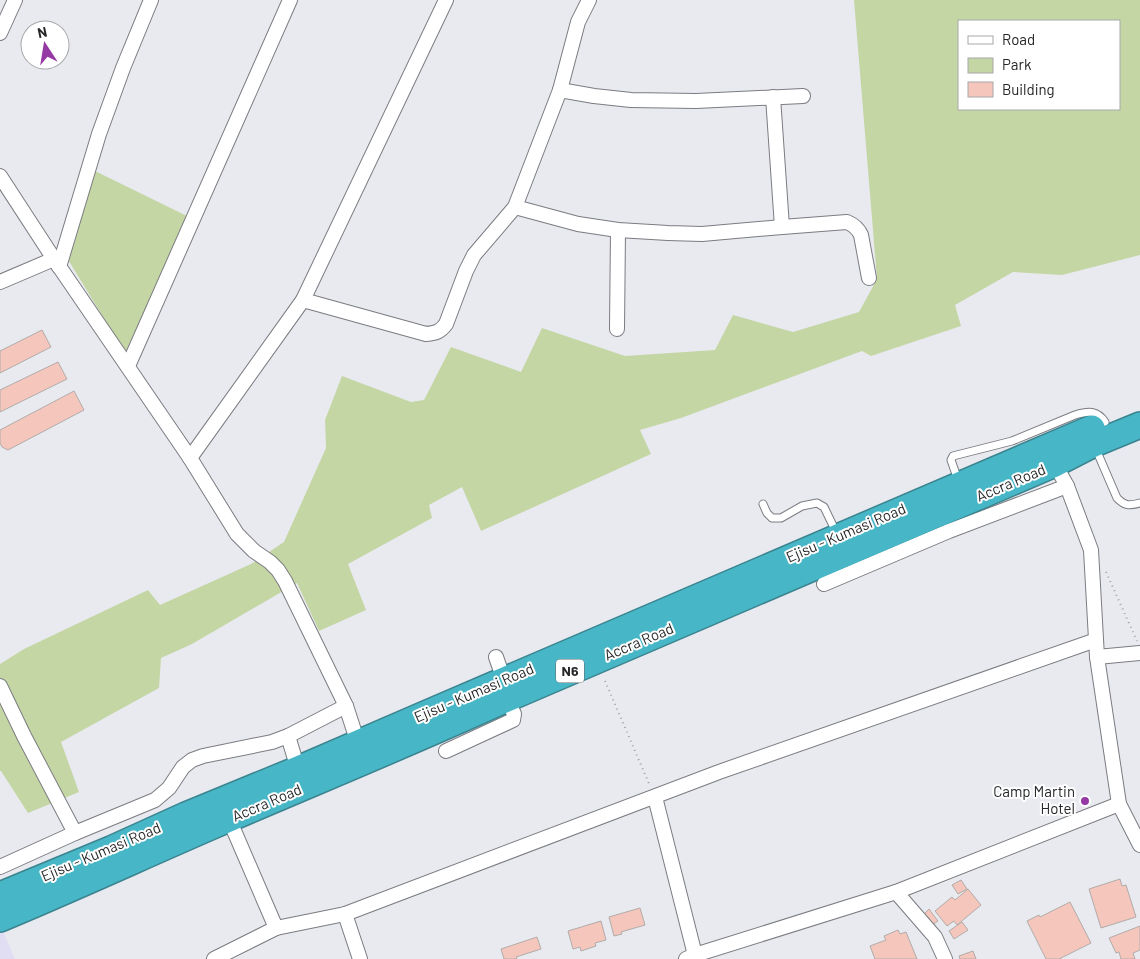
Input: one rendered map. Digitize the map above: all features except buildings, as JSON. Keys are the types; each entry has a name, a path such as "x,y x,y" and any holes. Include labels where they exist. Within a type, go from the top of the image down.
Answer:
{"highway":[{"name":"Ejisu - Kumasi Road","path":"0,895 298,769 502,678 1140,408"},
{"name":"Accra Road","path":"0,920 118,867 427,735 502,678 1055,464 1094,444 1140,425"}],"street":[{"path":"0,33 15,0"},
{"path":"56,263 99,134 123,68 151,0"},
{"path":"128,366 290,0"},
{"path":"190,458 303,300 446,0"},
{"path":"303,300 426,334 441,331 446,324 474,255 516,206 560,90 578,22 589,0"},
{"path":"560,90 631,100 696,101 803,96"},
{"path":"773,98 782,227"},
{"path":"0,176 56,263 190,458 237,534 254,551 278,570 346,706 358,743"},
{"path":"516,206 578,224 618,230 702,234 847,222 854,225 861,235 869,278"},
{"path":"617,329 618,230"},
{"path":"0,282 56,263"},
{"path":"1055,464 1067,486 1091,550 1097,657 1119,804 1140,845"},
{"path":"824,584 949,531 1067,486"},
{"path":"214,959 276,928 345,914 719,772 1096,640"},
{"path":"1097,657 1140,653"},
{"path":"446,750 513,720 514,714 502,678"},
{"path":"0,686 75,833"},
{"path":"0,867 155,800 192,760 272,742 288,736 346,706"},
{"path":"288,736 298,769"},
{"path":"655,797 691,957 896,892 1119,804"},
{"path":"229,819 276,928"},
{"path":"896,892 935,937 945,959"},
{"path":"345,914 360,959"}],"lane":[{"path":"1094,444 1117,498 1123,504 1132,505 1140,503"},
{"path":"763,504 767,513 772,518 781,518 802,506 816,503 824,507 838,537"}],"path":[{"path":"1091,550 1103,568 1140,648"},
{"path":"605,681 655,797"}],"shaded area":[{"path":"2,929 15,959 0,959 0,930"}],"green space":[{"path":"854,0 1140,0 1140,255 1062,275 1013,272 955,305 961,326 871,356 862,351 681,418 640,430 651,454 481,531 462,487 429,505 432,518 348,564 366,610 319,631 297,583 192,644 161,658 159,688 61,742 79,792 28,813 0,771 0,664 24,649 148,590 160,605 251,564 284,542 326,448 325,420 342,376 411,402 424,400 451,347 521,372 542,328 625,356 715,350 733,315 793,332 859,312 877,279"},
{"path":"95,171 189,217 125,353 67,258"}],"place":[{"name":"Camp Martin Hotel","path":"1085,801"}]}
